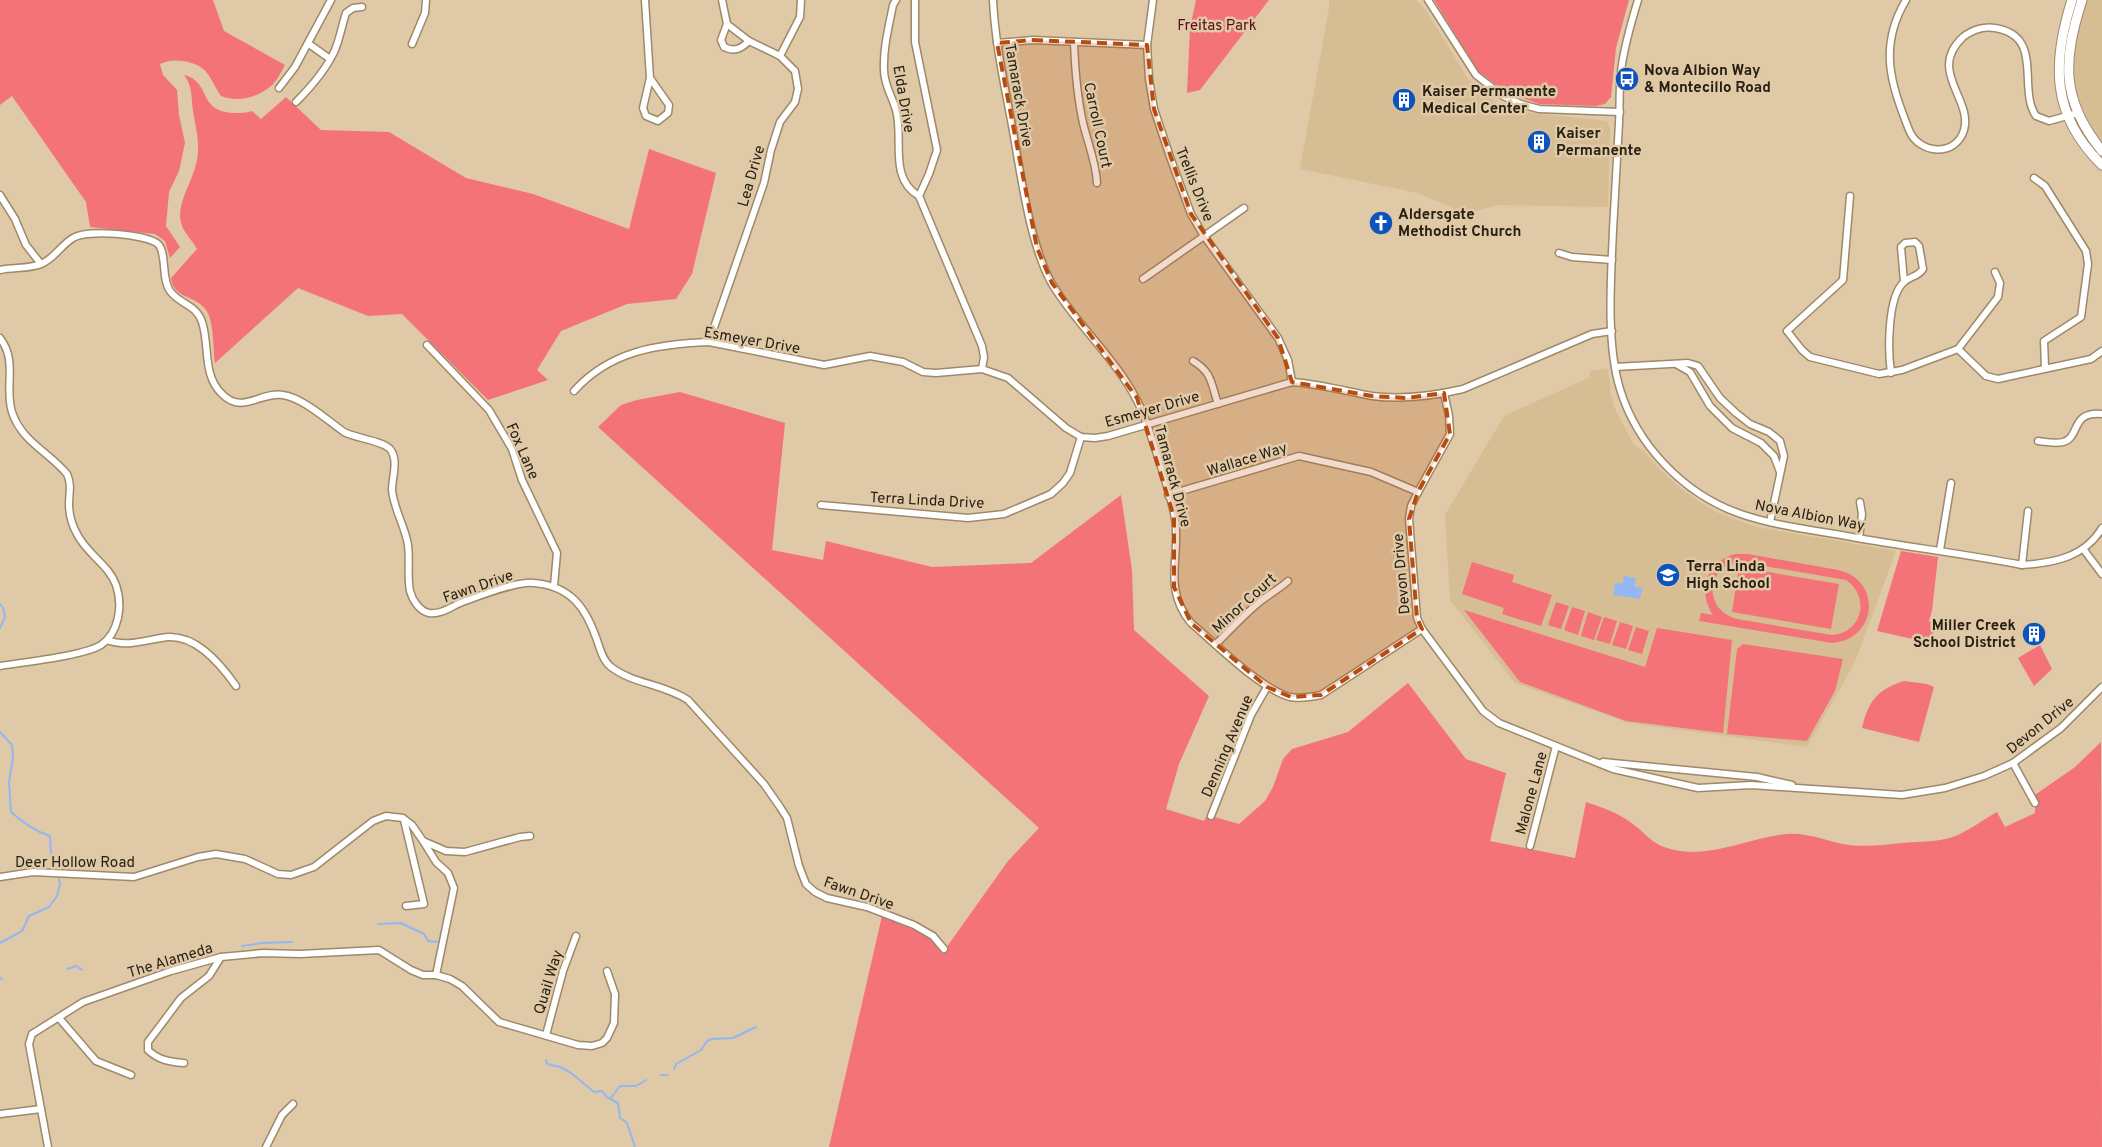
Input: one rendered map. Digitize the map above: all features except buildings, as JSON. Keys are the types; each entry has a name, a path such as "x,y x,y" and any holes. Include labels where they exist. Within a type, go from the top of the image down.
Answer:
{"street":[{"path":"279,88 295,68 331,0"},
{"path":"412,44 424,13 426,0"},
{"path":"645,0 650,78 643,108 644,113 650,119 658,120 665,117 669,105 650,78"},
{"path":"722,0 727,24 722,40 724,47 731,50 738,49 749,41"},
{"path":"780,56 800,17 801,0"},
{"name":"Elda Drive","path":"896,0 893,5 885,46 884,71 888,91 896,111 898,158 902,176 913,192 919,196 982,346 984,357 982,369"},
{"name":"Elda Drive","path":"915,0 916,42 937,150 919,196"},
{"name":"Tamarack Drive","path":"993,0 997,43 1037,248 1052,283 1079,321 1128,382 1137,398 1147,424 1174,517 1177,537 1173,573 1177,601 1191,623 1268,688 1291,697 1308,698 1321,696 1422,629"},
{"name":"Trellis Drive","path":"1153,0 1147,44 1149,79 1154,109 1191,214 1204,236 1278,338 1288,360 1292,382"},
{"path":"1428,0 1476,75 1503,96 1520,104 1539,109 1620,112"},
{"name":"Nova Albion Way","path":"1638,0 1629,28 1621,70 1612,260 1612,331 1615,367 1620,388 1634,423 1645,440 1665,464 1684,482 1709,499 1738,513 1770,522 2022,565 2048,563 2084,550"},
{"path":"1906,0 1899,11 1892,34 1889,66 1894,87 1910,133 1924,147 1933,150 1944,150 1960,138 1964,129 1965,120 1952,80 1950,61 1958,43 1975,30 1985,28 2006,31 2021,43 2026,52 2028,62 2030,103 2036,116 2049,121 2078,113"},
{"path":"2072,0 2062,34 2058,63 2061,92 2069,117 2081,140 2102,165"},
{"path":"2082,0 2072,36 2068,63 2071,90 2078,113 2089,134 2102,151"},
{"path":"296,102 322,72 336,49 346,12 353,8 362,7"},
{"name":"Lea Drive","path":"709,342 764,183 771,150 780,122 795,102 798,89 795,71 780,56 749,41 727,24"},
{"path":"997,43 1033,40 1147,44"},
{"name":"Carroll Court","path":"1074,42 1076,92 1096,168 1097,183"},
{"path":"308,44 330,59"},
{"path":"2034,178 2045,186 2086,251 2088,264 2081,317 2044,341 2045,368"},
{"path":"0,195 15,219 26,245 41,264 0,270"},
{"path":"1850,196 1843,280 1787,331 1810,357 1879,374 1890,373 1958,349 1998,297 2000,283 1995,272"},
{"path":"1143,279 1244,208"},
{"name":"Fawn Drive","path":"41,264 49,260 67,242 80,234 92,233 141,237 159,245 162,251 165,282 170,292 193,309 202,322 209,368 216,388 227,399 240,404 281,394 296,398 352,437 381,443 389,448 394,460 392,490 395,507 408,544 410,591 412,598 423,611 429,613 442,612 464,601 515,584 533,582 554,586 580,604 587,613 600,649 609,666 625,675 676,692 688,700 764,784 787,818 799,866 804,882 808,887 827,898 867,907 914,925 933,936 944,949"},
{"path":"1890,373 1889,328 1894,301 1904,282 1901,246 1905,243 1915,242 1919,246 1923,269 1919,275 1904,282"},
{"path":"1559,253 1572,257 1612,260"},
{"name":"Esmeyer Drive","path":"574,391 587,377 598,369 622,356 652,348 709,342 824,365 870,356 903,362 930,373 982,369 1008,378 1066,428 1081,437 1095,438 1108,436 1292,382 1316,384 1372,396 1407,398 1444,393 1463,389 1592,334 1612,331"},
{"path":"0,338 9,354 10,404 16,421 31,442 67,474 70,481 69,506 76,533 82,544 104,567 116,585 118,616 114,629 107,640 99,646 84,652 0,666"},
{"name":"Fox Lane","path":"427,345 489,410 512,449 522,480 557,553 554,586"},
{"path":"1958,349 1986,376 1998,379 2091,359 2102,351"},
{"path":"1193,360 1204,367 1208,373 1218,404"},
{"path":"1615,367 1674,363 1688,363 1698,366 1720,398 1736,413 1750,424 1769,432 1780,441 1784,456 1770,522"},
{"path":"1674,363 1690,372 1710,406 1732,428 1761,443 1774,456 1780,472"},
{"name":"Devon Drive","path":"1444,393 1450,416 1450,434 1411,506 1409,519 1417,618 1422,629 1483,711 1499,723 1614,769 1698,788 1751,785 1902,795 1945,788 1984,776 2014,763 2061,728 2102,687"},
{"path":"2038,441 2063,442 2068,439 2082,418 2092,413 2102,414"},
{"name":"Terra Linda Drive","path":"821,505 968,518 1004,514 1051,494 1063,483 1070,473 1081,437"},
{"name":"Wallace Way","path":"1168,495 1299,456 1371,472 1418,492"},
{"path":"1940,550 1951,483"},
{"path":"1859,538 1862,514 1860,502"},
{"path":"2022,565 2028,511"},
{"path":"2102,528 2084,550 2102,574"},
{"name":"Minor Court","path":"1216,644 1258,603 1275,593 1288,581"},
{"path":"107,640 117,644 127,644 164,637 178,637 211,655 236,686"},
{"name":"Denning Avenue","path":"1211,816 1251,715 1268,688"},
{"name":"Malone Lane","path":"1530,846 1556,746"},
{"name":"Devon Drive","path":"1592,760 1757,778 1811,789"},
{"path":"2014,763 2035,803"},
{"name":"Deer Hollow Road","path":"0,877 34,872 134,877 198,857 216,854 245,859 278,874 290,875 314,867 380,818 393,816 404,819"},
{"path":"404,819 418,832 436,862 448,873 454,888 436,975"},
{"path":"404,819 424,904 406,906"},
{"path":"423,841 446,852 465,852 530,836"},
{"name":"Quail Way","path":"546,1035 563,970 576,936"},
{"name":"The Alameda","path":"48,1147 30,1038 32,1034 83,1002 171,971 221,957 263,953 300,954 378,950 411,970 450,979 462,986 499,1022 578,1045 592,1046 607,1038 614,1024 615,994 606,971"},
{"path":"184,1063 171,1062 154,1056 148,1050 148,1042 181,998 209,976 221,957"},
{"path":"59,1018 96,1061 131,1075"},
{"path":"266,1147 282,1115 293,1104"},
{"path":"0,1114 41,1110"}],"highlighted area":[{"path":"1033,40 1147,45 1154,109 1191,214 1278,338 1292,382 1372,396 1407,398 1444,393 1450,434 1418,492 1409,519 1417,618 1422,629 1321,695 1291,697 1267,687 1191,623 1174,587 1174,517 1137,398 1052,283 1037,248 997,43"}],"shaded area":[{"path":"1329,0 1416,0 1426,10 1468,79 1497,103 1521,112 1607,121 1610,128 1608,207 1497,205 1466,214 1418,193 1300,169"},
{"path":"2087,0 2102,0 2102,144 2082,111 2073,77 2074,50"},
{"name":"Terra Linda High School","path":"1607,368 1614,407 1634,445 1644,451 1655,465 1681,489 1700,502 1716,512 1756,527 1896,551 1855,662 1807,747 1629,723 1515,683 1450,600 1445,515 1504,416 1590,377 1590,371"}],"green space":[{"path":"0,0 213,0 224,31 285,65 275,82 266,90 248,98 234,99 221,96 207,73 192,63 177,60 160,64 163,75 177,90 179,115 185,143 179,171 169,192 166,226 180,247 170,258 165,241 155,234 90,227 86,202 12,96 0,105"},
{"name":"Freitas Park","path":"1196,0 1269,0 1200,90 1187,93 1190,28"},
{"path":"1434,0 1629,0 1616,48 1611,97 1605,104 1595,106 1539,104 1506,92 1478,71"},
{"path":"184,75 193,79 209,102 222,111 245,113 252,111 261,119 286,97 321,130 389,132 466,178 533,194 629,229 649,149 716,173 692,274 676,299 627,304 561,331 537,370 548,380 488,400 402,314 368,316 298,288 215,363 209,315 202,305 176,290 171,278 197,249 184,230 180,216 182,201 194,171 198,150 191,92"},
{"path":"680,392 785,423 772,550 823,560 826,541 932,567 1031,563 1121,495 1132,570 1134,630 1209,696 1179,764 1166,809 1204,821 1206,817 1211,816 1239,824 1265,801 1273,787 1283,759 1292,749 1348,732 1408,683 1466,759 1506,773 1490,841 1575,858 1586,802 1623,817 1664,847 1679,851 1695,852 1710,851 1786,834 1802,834 1856,846 1937,841 1958,835 1997,812 2005,827 2035,813 2035,803 2032,797 2075,767 2101,742 2102,1147 829,1147 882,916 933,935 946,948 1008,861 1039,828 598,427 621,405"},
{"path":"1901,551 1938,557 1932,611 1929,621 1936,624 1930,643 1877,631"},
{"path":"1735,554 1748,554 1838,570 1853,576 1862,585 1868,597 1869,609 1866,621 1858,632 1847,639 1832,643 1699,621 1701,613 1713,615 1708,606 1705,587 1711,570 1725,558","holes":["1741,562 1846,580 1859,595 1860,613 1850,628 1842,633 1832,635 1737,619 1726,614 1718,607 1714,598 1713,588 1715,579 1721,570 1729,565"]},
{"path":"1472,562 1514,575 1512,582 1552,595 1541,626 1502,614 1504,608 1462,594"},
{"path":"1739,567 1839,584 1831,629 1732,612"},
{"path":"1556,602 1569,606 1561,629 1548,625"},
{"path":"1572,607 1585,611 1578,635 1564,630"},
{"path":"1464,610 1645,667 1657,628 1732,640 1723,733 1626,721 1520,682"},
{"path":"1588,612 1602,617 1594,640 1581,636"},
{"path":"1604,617 1617,621 1610,644 1596,640"},
{"path":"1620,622 1633,626 1626,649 1612,645"},
{"path":"1636,627 1649,631 1642,654 1628,650"},
{"path":"1743,644 1843,659 1835,691 1807,741 1727,734 1737,649"},
{"path":"2040,645 2052,669 2034,686 2018,658"},
{"path":"1904,681 1927,684 1934,687 1919,742 1862,728 1867,710 1876,697 1887,688"}],"water":[{"path":"1624,576 1636,578 1634,586 1642,588 1640,599 1613,595 1615,583 1623,584"}],"waterway":[{"path":"0,604 5,617 0,628"},
{"path":"0,732 12,745 13,757 9,782 11,812 24,823 50,836 54,865"},
{"path":"0,943 22,931 29,916 49,907 57,896 60,884 59,879"},
{"path":"378,924 401,923 424,934 428,941 437,942"},
{"path":"242,946 292,942"},
{"path":"67,969 76,966 82,970"},
{"path":"674,1069 676,1064 701,1050 707,1041 733,1038 756,1027"},
{"path":"546,1060 547,1064 560,1067 571,1073 594,1092 602,1091 607,1097 618,1103 620,1118 627,1123 635,1147"},
{"path":"661,1075 668,1075"},
{"path":"610,1099 620,1086 636,1086 646,1080"}],"place":[{"name":"Nova Albion Way & Montecillo Road","path":"1627,79"},
{"name":"Kaiser Permanente Medical Center","path":"1404,100"},
{"name":"Kaiser Permanente","path":"1539,142"},
{"name":"Aldersgate Methodist Church","path":"1381,223"},
{"name":"Terra Linda High School","path":"1668,575"},
{"name":"Miller Creek School District","path":"2034,634"}]}
